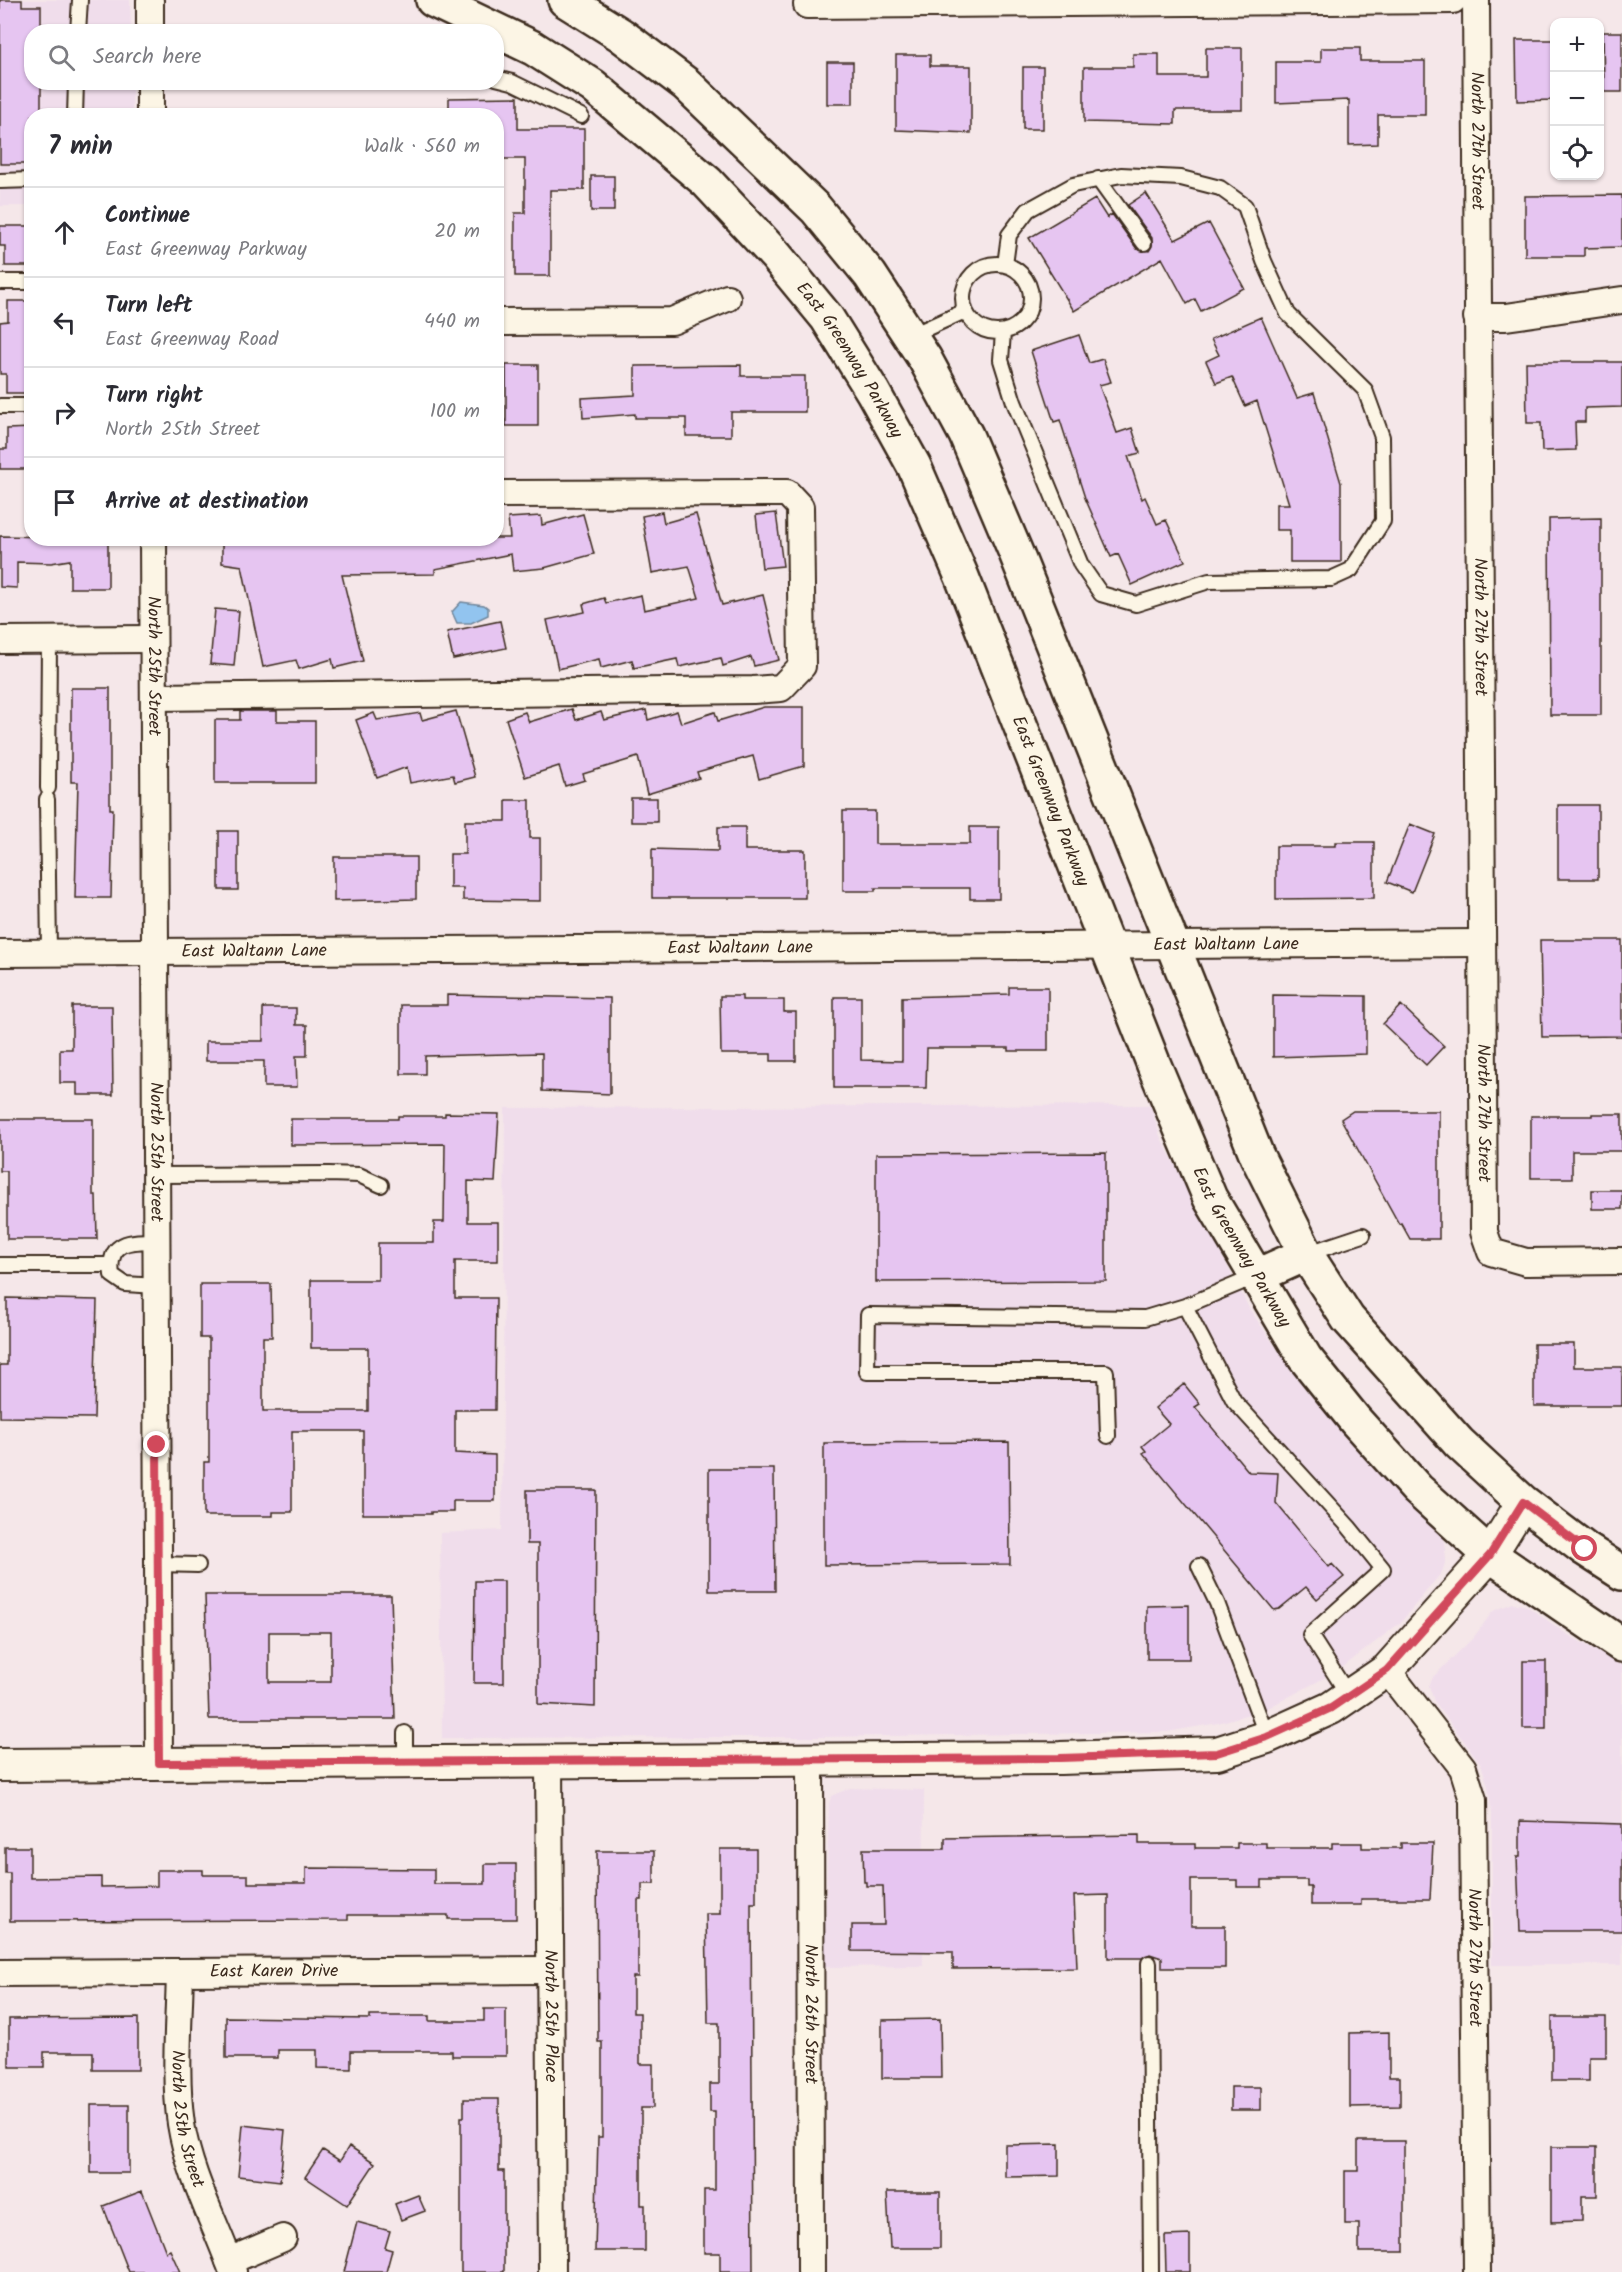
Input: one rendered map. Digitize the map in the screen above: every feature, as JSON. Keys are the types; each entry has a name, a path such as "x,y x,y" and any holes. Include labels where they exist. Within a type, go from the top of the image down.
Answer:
{"main road":[{"name":"East Greenway Parkway","path":"433,0 483,24"},
{"path":"565,0 621,35 686,84 816,209 870,276 910,336 966,435 1257,1156 1306,1254 1348,1319 1399,1380 1459,1443 1523,1502 1585,1549 1622,1573"},
{"name":"East Greenway Parkway","path":"504,34 533,48 593,86 707,182 776,256 827,318 873,392 914,466 962,577 1107,945 1210,1197 1305,1358 1355,1420 1417,1489 1490,1555 1622,1645"},
{"path":"1257,1276 1306,1254"}],"street":[{"path":"150,0 150,24"},
{"path":"807,5 1453,0"},
{"name":"North 27th Street","path":"1476,0 1480,943 1484,1232 1491,1252 1526,1262 1622,1261"},
{"path":"150,90 150,108"},
{"path":"504,322 672,321 727,298"},
{"path":"1478,316 1506,316 1622,300"},
{"path":"154,697 753,690 781,688 802,666 800,507 787,493 504,494"},
{"name":"North 25th Street","path":"153,546 159,1763"},
{"path":"0,640 153,639"},
{"name":"East Waltann Lane","path":"0,953 1480,943"},
{"path":"0,1765 159,1763 405,1747 549,1760 1167,1757 1217,1753 1267,1737 1331,1708 1387,1670 1490,1555 1523,1502"},
{"name":"North 27th Street","path":"1387,1670 1463,1768 1473,1800 1477,2272"},
{"name":"North 26th Street","path":"810,1758 811,2272"},
{"name":"North 25th Place","path":"549,1760 552,2272"},
{"name":"East Karen Drive","path":"0,1973 549,1970"},
{"name":"North 25th Street","path":"180,1972 178,2094 181,2125 187,2152 231,2266 283,2238"}],"lane":[{"path":"78,24 80,0"},
{"path":"504,80 580,116"},
{"path":"75,108 76,90"},
{"path":"1003,332 1001,360 1014,402 1082,565 1101,594 1136,604 1209,581 1331,579 1351,570 1383,521 1382,438 1365,390 1288,314 1264,261 1245,206 1220,188 1181,178 1121,175 1073,184 1028,210 1009,235 1005,265"},
{"path":"1098,179 1144,243"},
{"path":"0,181 24,180"},
{"path":"989,265 1005,265 1020,273 1027,281 1032,302 1022,322 1003,332 980,328 965,311 964,288 970,277 989,265"},
{"path":"0,282 24,282"},
{"path":"910,336 965,311"},
{"path":"0,406 24,406"},
{"path":"49,640 49,953"},
{"path":"156,1175 359,1175 381,1185"},
{"path":"1306,1254 1363,1235"},
{"path":"157,1241 136,1241 120,1245 111,1256 112,1275 125,1284 157,1286"},
{"path":"0,1265 111,1265"},
{"path":"1108,1436 1106,1372 867,1372 868,1316 1145,1318 1185,1306 1257,1276"},
{"path":"1185,1306 1234,1401 1349,1527 1383,1569 1310,1635 1349,1696"},
{"path":"158,1564 198,1565"},
{"path":"1199,1566 1217,1603 1267,1737"},
{"path":"1149,1963 1151,2272"}],"shaded area":[{"path":"0,0 130,0 131,24 24,24 24,90 132,90 132,108 24,108 24,206 0,206"},
{"path":"1150,1105 1160,1136 1250,1310 1305,1389 1401,1496 1439,1531 1444,1542 1446,1560 1442,1572 1401,1622 1339,1670 1266,1709 1218,1723 1167,1732 816,1737 442,1738 440,1533 502,1530 505,1108"},
{"path":"1513,1603 1527,1606 1565,1633 1622,1666 1622,1965 1492,1965 1492,1814 1488,1786 1481,1764 1434,1701 1429,1686 1433,1677 1473,1638 1493,1611"},
{"path":"850,1788 924,1790 923,1966 824,1967 829,1805 831,1796"}],"water":[{"path":"461,602 484,605 488,608 488,615 471,623 457,623 452,612"}],"building":[{"path":"0,0 22,0 22,6 41,6 41,24 24,24 24,90 41,90 41,108 24,108 24,164 0,164"},
{"path":"1604,32 1622,32 1622,92 1604,92"},
{"path":"1516,40 1550,40 1550,100 1517,101"},
{"path":"1206,48 1242,48 1242,110 1175,110 1175,124 1084,122 1084,67 1133,67 1133,54 1159,54 1159,77 1206,77"},
{"path":"1321,48 1360,48 1360,61 1425,61 1425,115 1378,115 1378,144 1349,145 1349,100 1276,103 1276,62 1321,62"},
{"path":"896,55 930,55 930,66 971,66 971,133 896,130"},
{"path":"827,62 853,62 853,104 827,104"},
{"path":"1023,67 1043,67 1043,129 1023,129"},
{"path":"518,97 518,129 584,129 584,190 550,190 550,276 515,276 515,213 525,213 525,159 504,159 504,108 449,108 449,98"},
{"path":"591,176 614,176 614,211 591,211"},
{"path":"1146,193 1175,240 1209,223 1244,288 1201,311 1195,299 1187,304 1162,258 1074,311 1029,238 1095,199 1107,218 1112,214 1137,249 1149,251 1152,238 1128,205"},
{"path":"1622,195 1622,247 1584,248 1584,256 1525,256 1525,196"},
{"path":"0,226 24,226 24,266 5,266 5,246 0,246"},
{"path":"8,301 24,301 24,393 6,393 6,374 0,374 0,322 8,321"},
{"path":"1261,317 1297,398 1314,393 1341,483 1341,562 1290,562 1290,530 1276,530 1276,504 1289,504 1257,401 1245,406 1232,377 1216,383 1206,361 1219,355 1211,339"},
{"path":"1079,335 1089,363 1103,359 1111,382 1099,385 1117,433 1132,428 1140,453 1128,456 1142,499 1145,497 1157,524 1166,520 1185,561 1132,585 1118,554 1111,557 1085,498 1060,420 1054,422 1031,351"},
{"path":"1526,362 1622,362 1622,407 1585,408 1585,422 1575,422 1576,450 1542,451 1541,423 1527,423"},
{"path":"506,365 538,365 538,426 506,426"},
{"path":"741,365 741,376 805,376 805,412 731,412 731,436 686,436 686,418 635,418 635,414 583,418 582,398 635,395 635,366"},
{"path":"24,428 24,469 0,469 0,449 7,449 7,429"},
{"path":"662,512 664,523 696,514 722,605 763,595 779,660 754,666 751,657 723,666 721,658 679,667 677,659 634,668 632,660 601,668 599,659 558,669 547,620 585,612 583,604 604,598 606,603 641,595 644,610 699,598 689,566 652,573 642,516"},
{"path":"776,513 783,566 762,568 756,515"},
{"path":"583,514 594,554 544,568 513,571 511,554 435,569 435,574 342,575 363,661 334,668 332,659 299,669 296,660 263,667 242,566 222,563 222,546 504,546 504,538 510,538 508,518 541,516 542,525"},
{"path":"1601,518 1601,715 1550,715 1549,519"},
{"path":"0,536 24,536 24,546 108,546 108,588 70,588 70,560 51,563 17,562 17,588 0,587"},
{"path":"215,609 239,611 234,666 210,664"},
{"path":"500,621 506,648 453,659 447,632"},
{"path":"71,688 110,688 110,809 113,809 111,898 75,898 78,782 71,782"},
{"path":"764,707 804,707 804,766 759,779 753,756 697,772 699,778 647,794 638,757 583,774 585,780 565,786 559,766 525,777 506,719 525,712 529,722 572,709 576,720 601,712 604,720 646,710 648,720 677,711 681,723 715,712 718,721"},
{"path":"240,711 277,711 277,721 315,721 315,783 215,783 215,720 240,720"},
{"path":"456,711 475,777 455,782 453,775 410,783 407,767 377,778 356,720 374,713 377,720 420,713 422,720"},
{"path":"631,798 657,798 657,822 631,822"},
{"path":"506,800 530,800 530,838 540,838 540,901 463,900 463,888 450,888 450,854 465,854 465,821 506,821"},
{"path":"1558,805 1598,805 1598,879 1558,879"},
{"path":"843,811 875,811 875,844 970,844 970,827 999,827 999,899 970,899 970,888 875,888 875,891 843,891"},
{"path":"1410,824 1435,834 1412,892 1387,882"},
{"path":"718,827 745,827 745,850 805,850 805,898 652,898 652,849 718,851"},
{"path":"219,831 238,831 238,890 219,890"},
{"path":"1335,842 1374,842 1374,898 1276,899 1276,846 1335,846"},
{"path":"334,857 416,857 416,899 334,901"},
{"path":"1540,940 1622,940 1622,1036 1542,1037"},
{"path":"1009,987 1048,987 1048,1051 1009,1051 1009,1048 927,1048 926,1088 834,1088 834,997 861,997 861,1060 902,1061 902,997 1009,994"},
{"path":"447,995 610,998 610,1094 542,1091 542,1053 425,1056 425,1074 401,1074 401,1005 447,1005"},
{"path":"1273,995 1366,996 1366,1054 1273,1057"},
{"path":"720,996 742,996 742,1000 784,1000 784,1012 796,1012 796,1061 771,1061 771,1054 721,1054"},
{"path":"1401,1005 1444,1046 1426,1065 1383,1024"},
{"path":"72,1006 112,1006 113,1095 77,1095 77,1083 60,1083 60,1049 72,1049"},
{"path":"263,1008 296,1008 296,1025 307,1025 307,1056 296,1056 297,1087 264,1087 264,1061 206,1061 206,1041 263,1041"},
{"path":"1353,1111 1439,1111 1439,1239 1410,1239 1401,1223 1399,1224 1341,1119"},
{"path":"445,1113 499,1114 495,1182 468,1181 468,1222 498,1222 498,1261 455,1261 455,1298 496,1298 495,1410 455,1410 455,1453 495,1455 495,1501 453,1501 453,1512 363,1514 363,1431 292,1431 292,1512 273,1512 273,1516 204,1516 204,1462 209,1462 209,1338 200,1338 200,1284 271,1284 272,1337 263,1337 263,1411 368,1411 368,1348 311,1348 311,1280 378,1280 378,1243 434,1243 434,1222 444,1222 445,1144 291,1145 291,1119 398,1119 398,1116 445,1116"},
{"path":"1592,1114 1622,1114 1622,1151 1572,1151 1572,1178 1531,1178 1531,1116 1592,1116"},
{"path":"0,1119 93,1119 93,1195 96,1195 97,1239 7,1239 7,1171 0,1171"},
{"path":"1106,1153 1106,1281 876,1282 876,1154"},
{"path":"1592,1190 1622,1190 1622,1209 1592,1209"},
{"path":"7,1298 97,1300 94,1418 0,1417 0,1365 7,1365"},
{"path":"1534,1344 1574,1344 1574,1367 1622,1367 1622,1406 1534,1406"},
{"path":"1184,1384 1200,1404 1195,1407 1249,1472 1278,1473 1276,1503 1329,1567 1332,1564 1344,1577 1317,1599 1306,1587 1279,1609 1274,1610 1143,1453 1146,1451 1142,1446 1169,1424 1155,1408"},
{"path":"1009,1442 1010,1564 824,1565 824,1443"},
{"path":"709,1469 774,1469 775,1591 709,1591"},
{"path":"527,1490 596,1490 595,1707 538,1704 538,1544 527,1544"},
{"path":"475,1581 504,1581 504,1683 474,1683"},
{"path":"205,1595 391,1595 395,1719 209,1719","holes":["269,1632 331,1632 331,1682 269,1682"]},
{"path":"1189,1605 1189,1659 1147,1659 1147,1606"},
{"path":"1523,1661 1546,1661 1546,1728 1523,1728"},
{"path":"1520,1821 1622,1824 1622,1931 1520,1931 1517,1857 1520,1857"},
{"path":"1139,1835 1139,1844 1195,1844 1195,1848 1237,1848 1237,1843 1266,1843 1266,1848 1332,1848 1332,1843 1362,1843 1362,1848 1401,1848 1401,1843 1433,1843 1430,1899 1361,1899 1361,1905 1311,1905 1311,1887 1307,1887 1307,1880 1262,1880 1262,1887 1237,1887 1237,1880 1191,1880 1191,1926 1225,1926 1225,1968 1162,1968 1162,1958 1150,1954 1142,1958 1108,1958 1108,1895 1074,1896 1077,1968 953,1969 953,1952 852,1951 852,1925 884,1925 883,1886 866,1886 863,1849 945,1849 945,1838"},
{"path":"5,1847 30,1847 30,1878 101,1877 101,1887 157,1886 157,1870 203,1870 203,1875 248,1875 248,1883 306,1883 306,1868 434,1869 434,1884 485,1884 485,1864 516,1864 516,1919 448,1919 448,1915 348,1915 348,1920 10,1921 10,1873 5,1873"},
{"path":"720,1849 756,1849 756,1903 751,1903 753,2272 720,2272 720,2253 704,2253 704,2190 715,2190 715,2112 710,2112 710,2084 719,2084 719,2023 708,2023 706,1914 720,1914"},
{"path":"597,1851 654,1851 654,1884 642,1884 642,1900 638,1900 638,1977 633,1977 633,2013 640,2013 640,2064 653,2064 653,2108 641,2108 641,2205 645,2205 645,2251 595,2251 598,2137 602,2137 602,2042 598,2042"},
{"path":"484,2009 506,2009 506,2056 452,2056 452,2051 351,2051 351,2069 317,2068 317,2050 278,2050 278,2058 226,2058 226,2017 370,2019 370,2016 429,2016 429,2021 484,2021"},
{"path":"1552,2017 1606,2017 1606,2057 1589,2057 1589,2081 1552,2081"},
{"path":"138,2018 138,2070 93,2070 93,2052 44,2052 44,2067 9,2067 9,2019"},
{"path":"940,2019 941,2078 882,2078 882,2020"},
{"path":"1389,2032 1389,2077 1400,2077 1400,2106 1350,2107 1350,2033"},
{"path":"1231,2087 1261,2087 1261,2110 1231,2110"},
{"path":"464,2099 499,2099 499,2171 504,2171 504,2272 461,2272 461,2117 464,2117"},
{"path":"91,2105 129,2105 129,2173 91,2173"},
{"path":"243,2125 285,2130 280,2181 238,2176"},
{"path":"1358,2141 1404,2141 1404,2252 1359,2252 1359,2224 1345,2224 1345,2171 1358,2171"},
{"path":"1059,2144 1059,2176 1005,2177 1005,2145"},
{"path":"349,2146 375,2163 347,2205 305,2177 323,2150 340,2161"},
{"path":"1551,2147 1597,2147 1597,2196 1582,2196 1582,2221 1551,2222"},
{"path":"142,2191 166,2252 170,2250 180,2272 129,2272 103,2206"},
{"path":"887,2192 940,2192 940,2248 890,2248"},
{"path":"418,2195 425,2211 401,2220 395,2204"},
{"path":"357,2222 390,2231 385,2248 392,2250 386,2272 344,2272"},
{"path":"1190,2235 1190,2272 1166,2272 1165,2236"}],"route":[{"path":"157,1445 159,1763 1167,1757 1217,1753 1267,1737 1331,1708 1387,1670 1490,1555 1523,1502 1585,1549"}]}
